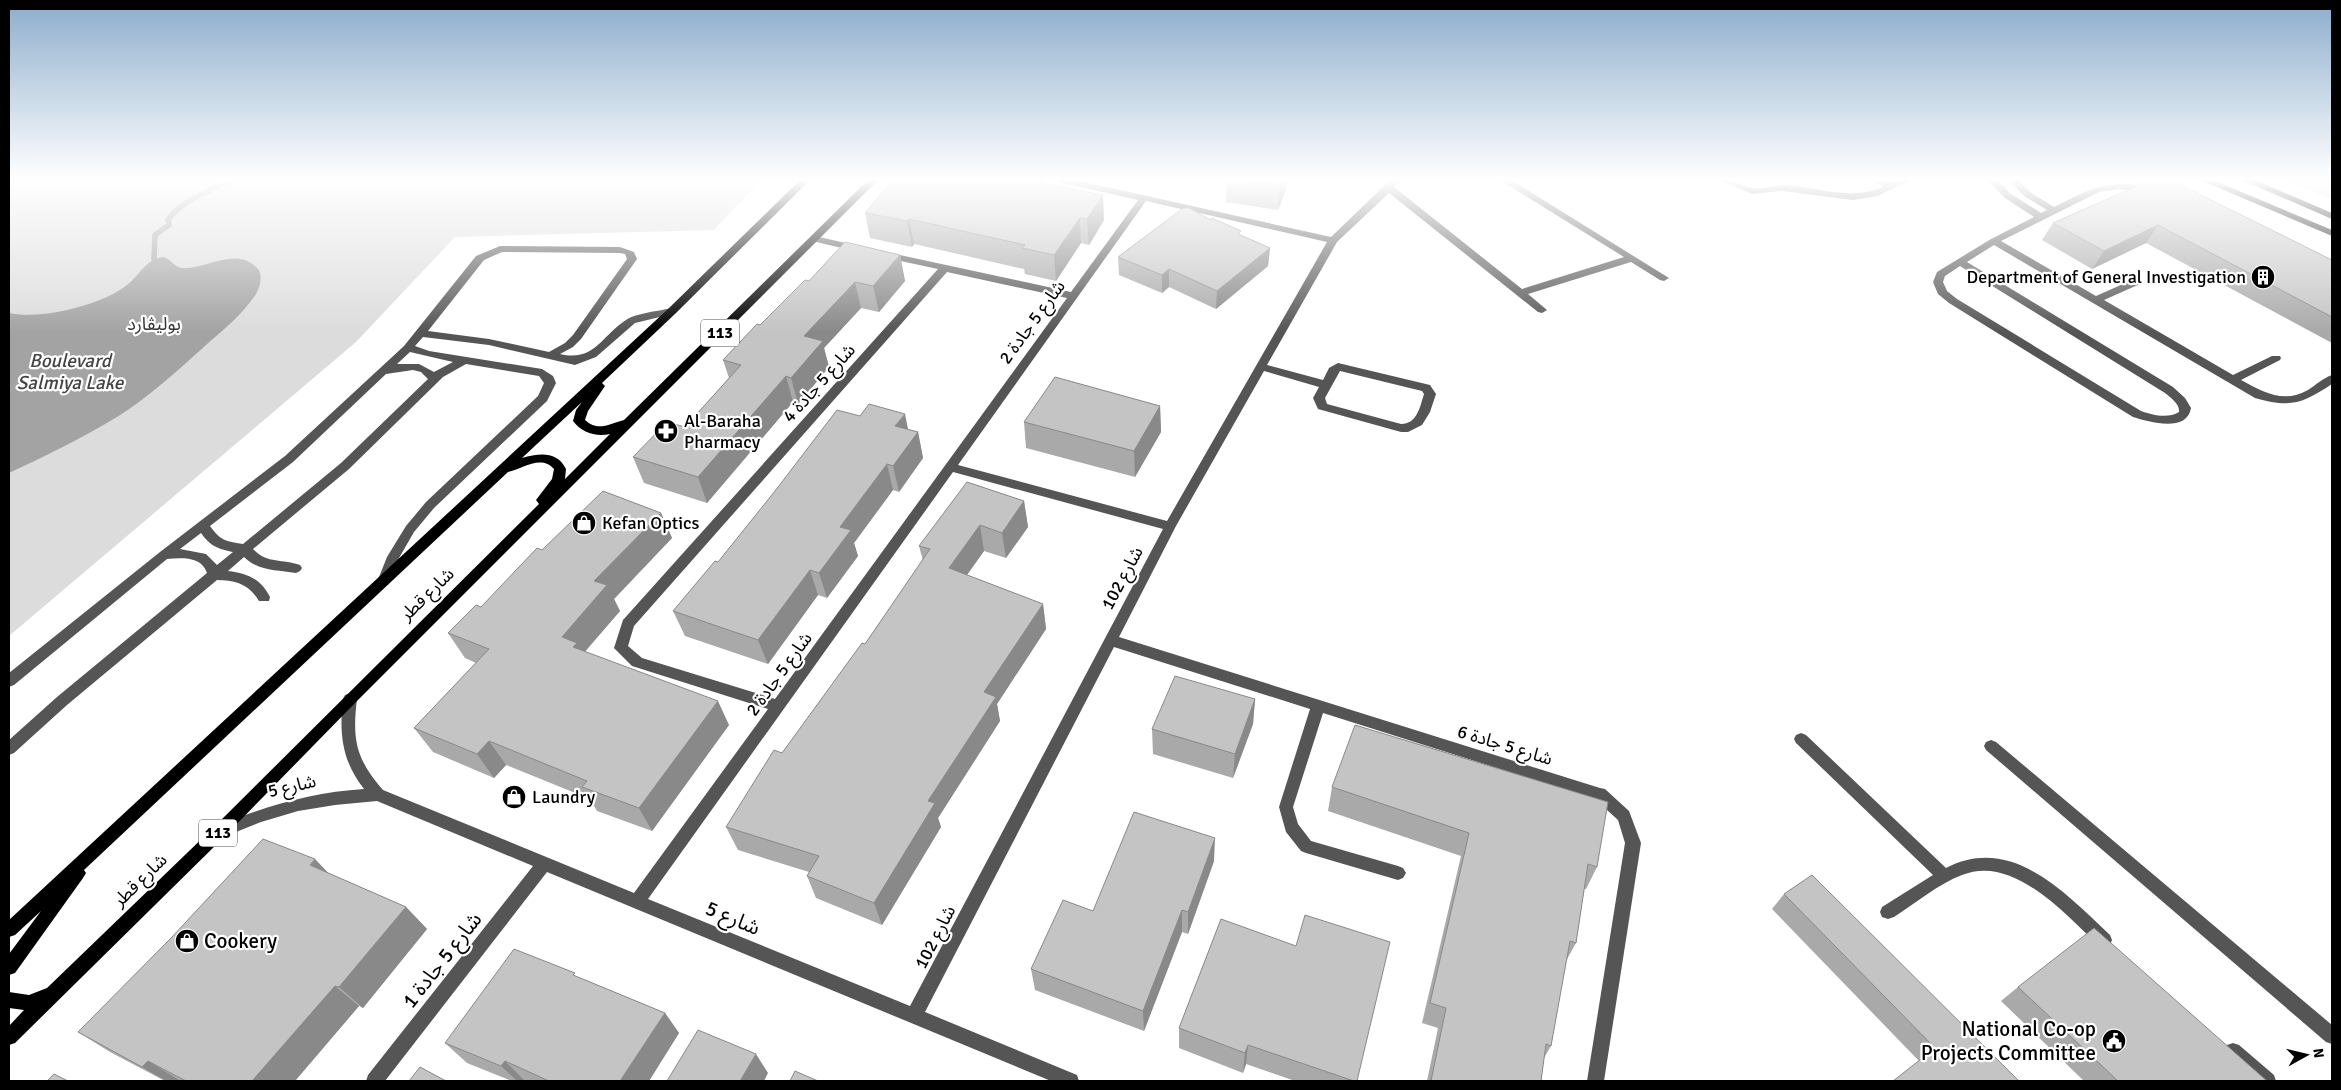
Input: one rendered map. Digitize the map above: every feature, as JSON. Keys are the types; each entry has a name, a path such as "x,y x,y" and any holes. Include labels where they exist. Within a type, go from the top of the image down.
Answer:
{"main road":[{"path":"9,930 672,311 753,231"},
{"name":"شارع قطر","path":"9,1037 219,832 350,699 823,231"},
{"path":"613,366 582,410 580,420 586,428 598,432 614,430 631,420"},
{"path":"501,470 529,459 546,458 556,463 560,469 560,477 501,550"},
{"path":"9,967 97,847"},
{"path":"9,1000 29,1003 53,993"}],"street":[{"name":"شارع 5 جادة 2","path":"637,901 1120,231"},
{"path":"1292,231 1333,240"},
{"name":"شارع 102","path":"914,1016 1170,526 1333,240 1342,231"},
{"path":"1449,231 1542,310"},
{"path":"1588,231 1664,278"},
{"path":"1960,262 2169,390 2182,402 2185,408 2184,414 2180,418 2166,421 2137,414 1952,301 1939,287 1938,278 1960,262 2013,231"},
{"path":"815,239 1073,296"},
{"path":"1994,241 2259,395 2287,402 2298,401 2332,379"},
{"path":"9,680 164,555 289,459 408,348 480,258 500,249 620,250 629,252 632,259 577,338 569,345 549,356"},
{"path":"1521,292 1632,258"},
{"name":"شارع 5 جادة 4","path":"778,706 636,662 621,648 628,624 945,268"},
{"path":"2096,300 2136,282"},
{"path":"421,333 490,342 575,361 592,355 631,321 672,311"},
{"path":"383,582 393,557 410,529 430,505 543,398 550,388 549,379 542,372 418,352 408,348"},
{"path":"2232,380 2276,358"},
{"path":"9,749 62,701 345,466 434,379 446,369 464,360"},
{"path":"384,372 395,368 416,366 425,369 434,379"},
{"path":"1260,367 1326,385"},
{"path":"1342,367 1421,386 1429,390 1430,394 1418,423 1412,428 1406,429 1322,406 1318,400 1326,385 1333,371 1342,367"},
{"path":"950,467 1170,526"},
{"path":"203,526 206,534 221,545 244,549 256,560 264,564 296,568"},
{"path":"164,555 190,554 200,556 212,567 214,574"},
{"path":"214,574 231,575 246,579 260,590 264,597"},
{"name":"شارع 5 جادة 6","path":"1110,640 1600,794 1624,816 1633,843 1596,1081"},
{"name":"شارع 5","path":"350,699 346,726 350,752 360,775 378,795"},
{"path":"1318,706 1286,807 1291,827 1306,846 1398,873"},
{"path":"1802,739 1945,878"},
{"path":"1991,746 2332,1036"},
{"name":"شارع 5","path":"219,832 260,814 301,802 340,796 378,795 914,1016 1060,1079"},
{"name":"شارع 5 جادة 1","path":"374,1081 544,864"},
{"path":"1888,912 1961,868 1976,864 1994,864 2014,869 2032,879 2050,892 2117,951"},
{"path":"2223,1042 2268,1081"}],"green space":[{"name":"بوليڤارد","path":"9,231 682,231 455,237 356,342 9,636"}],"water":[{"name":"Boulevard Salmiya Lake","path":"163,257 182,268 201,266 221,260 241,259 250,262 258,269 261,278 260,285 251,301 232,321 174,374 140,401 91,432 9,473 9,313 22,315 54,312 103,299 127,285 152,261"}],"building":[{"path":"962,231 1071,231 1054,255 1022,248 1025,245"},
{"path":"1153,231 1241,231 1238,234 1270,248 1217,291 1169,269 1162,275 1118,257"},
{"path":"2067,231 2146,231 2104,251"},
{"path":"2169,231 2273,231 2332,260 2332,317"},
{"path":"845,242 900,255 873,286 855,282 804,336 823,341 791,378 786,376 698,477 633,457 667,422 685,427 741,365 723,360 757,324 760,325 805,280 809,281"},
{"path":"1055,377 1160,406 1134,451 1024,422"},
{"path":"869,404 905,414 895,426 918,432 893,466 887,464 840,527 851,530 819,573 810,570 758,640 673,611 715,561 718,562 837,410 860,416"},
{"path":"967,482 1024,501 1002,533 980,525 949,568 1043,604 984,692 996,697 928,801 935,803 874,903 807,876 819,856 726,827 774,750 782,753 862,643 865,644 930,549 919,546"},
{"path":"603,491 661,513 594,581 607,585 562,637 577,643 573,647 718,701 639,808 582,787 587,781 489,741 477,754 414,728 489,649 448,633 476,605 481,607 537,548 542,550"},
{"path":"1175,676 1255,699 1235,754 1152,729"},
{"path":"1355,725 1608,802 1597,867 1588,864 1576,943 1570,941 1551,1046 1546,1044 1541,1081 1431,1081 1446,1008 1430,1003 1469,833 1332,787"},
{"path":"1134,812 1215,838 1188,912 1182,910 1143,1011 1031,969 1063,900 1093,911"},
{"path":"263,839 315,859 310,865 406,907 339,987 335,986 252,1081 186,1081 148,1061 142,1067 78,1032 172,937"},
{"path":"1812,875 2019,1081 1893,1081 1935,1048 1784,894"},
{"path":"1305,915 1390,942 1357,1081 1248,1045 1245,1053 1179,1028 1221,919 1296,946"},
{"name":"National Co-op Projects Committee","path":"2094,928 2267,1081 2118,1081 2018,987"},
{"path":"514,949 575,973 573,975 665,1013 620,1081 549,1081 505,1061 501,1066 445,1043"},
{"path":"698,1030 756,1054 740,1081 667,1081"},
{"path":"420,1067 446,1081 409,1081"},
{"path":"795,1071 818,1081 790,1081"},
{"path":"54,1074 68,1081 47,1081"}],"waterway":[{"path":"154,259 155,235 161,231"}],"place":[{"name":"Department of General Investigation","path":"2263,277"},
{"name":"Al-Baraha Pharmacy","path":"666,431"},
{"name":"Kefan Optics","path":"584,523"},
{"name":"Laundry","path":"514,797"},
{"name":"Cookery","path":"187,941"},
{"name":"National Co-op Projects Committee","path":"2114,1041"}]}
